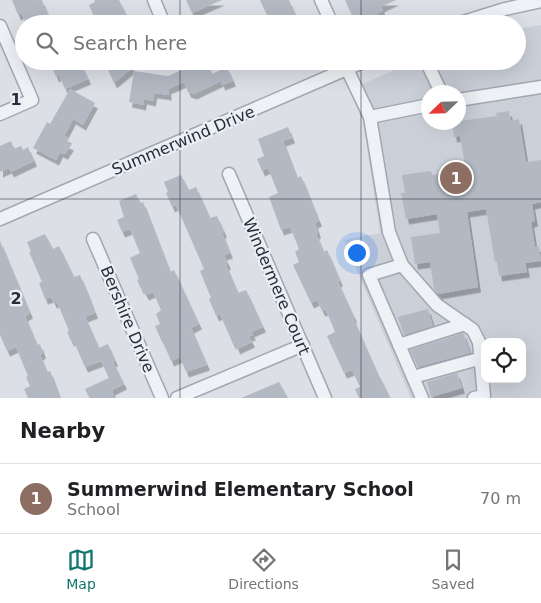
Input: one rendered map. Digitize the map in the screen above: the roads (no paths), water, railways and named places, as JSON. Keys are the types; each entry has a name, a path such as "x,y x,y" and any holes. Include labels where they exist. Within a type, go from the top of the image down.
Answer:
{"street":[{"path":"154,0 160,15"},
{"path":"321,0 328,15"},
{"path":"486,15 541,1"},
{"path":"0,26 15,61"},
{"path":"0,114 32,100 19,70"},
{"name":"Summerwind Drive","path":"0,219 340,70"},
{"path":"351,70 370,117 389,232 402,265 437,305 473,330 479,342 481,353"},
{"path":"431,70 438,85"},
{"path":"466,99 541,87"},
{"path":"370,117 421,107"},
{"name":"Windermere Court","path":"230,174 325,398"},
{"name":"Bershire Drive","path":"93,239 162,398"},
{"path":"402,265 369,275 422,398"},
{"path":"399,345 465,324"},
{"path":"177,398 302,345"},
{"path":"413,377 481,358"},
{"path":"474,398 484,396 483,383"}],"place":[{"name":"Summerwind Elementary School","path":"456,178"}]}
